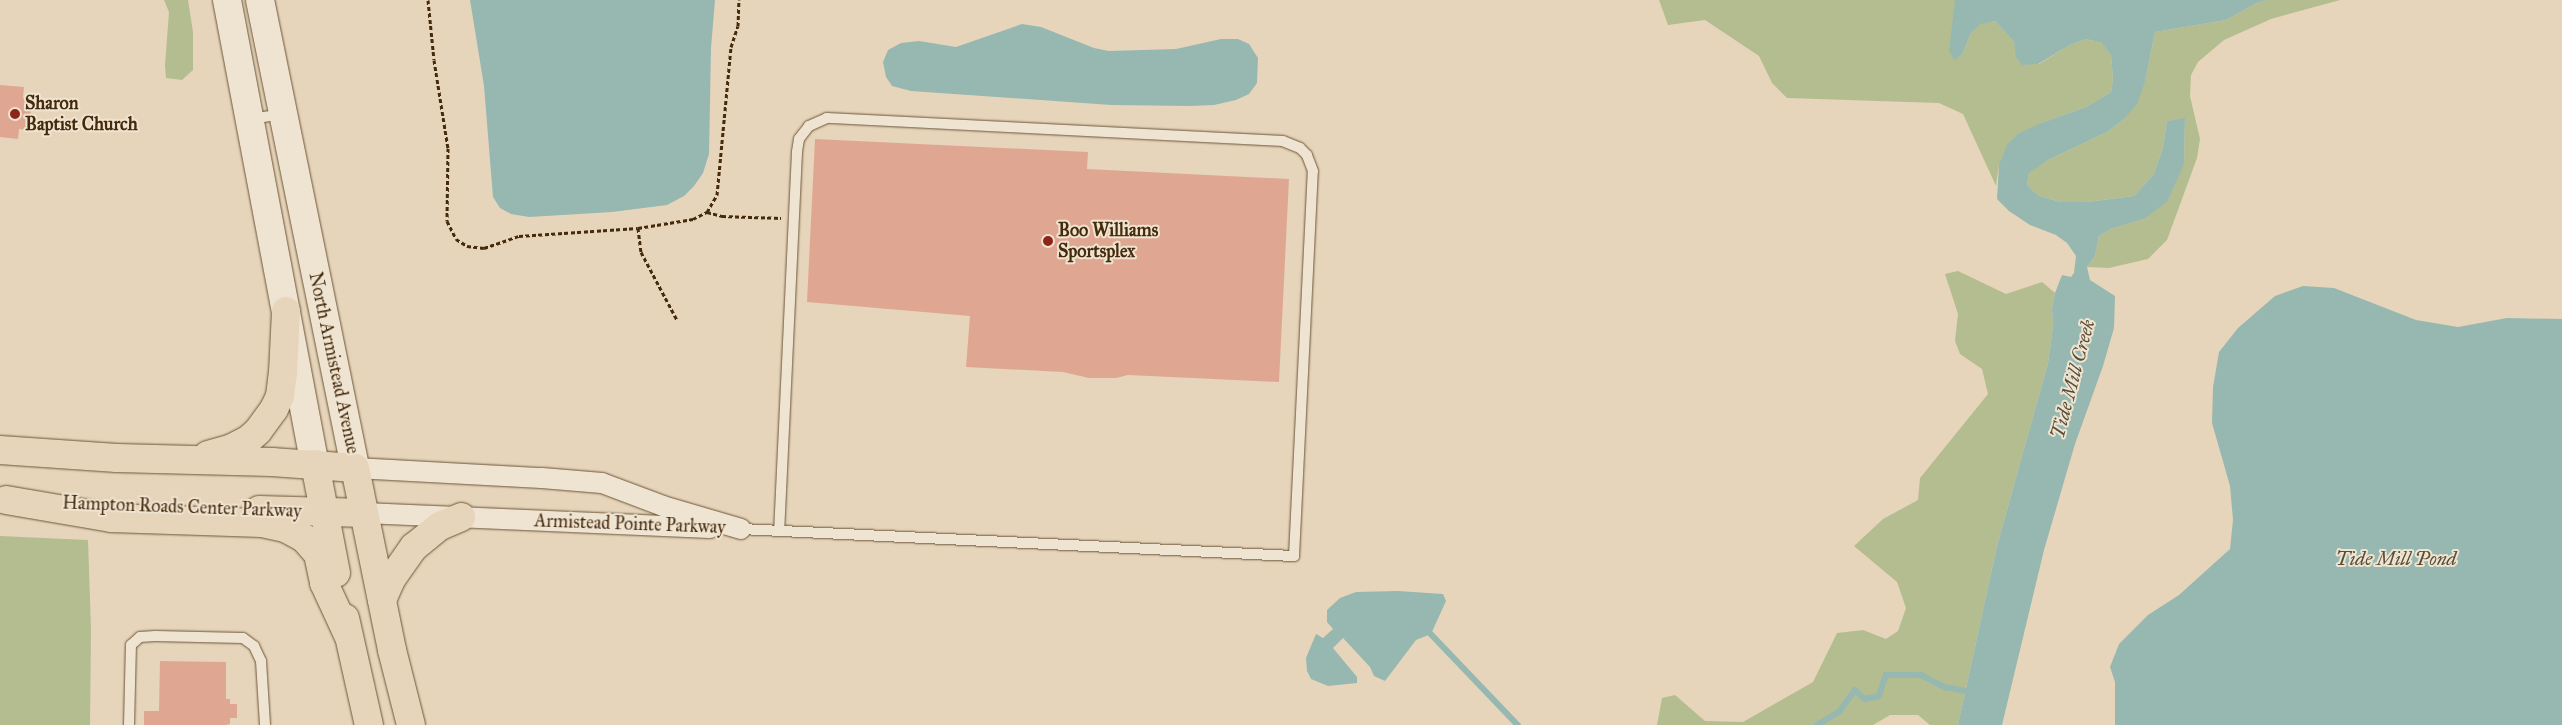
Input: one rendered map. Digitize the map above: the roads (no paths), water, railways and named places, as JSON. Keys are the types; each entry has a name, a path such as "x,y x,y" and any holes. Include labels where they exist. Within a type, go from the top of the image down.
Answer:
{"main road":[{"name":"North Armistead Avenue","path":"227,0 348,635 370,725"},
{"name":"North Armistead Avenue","path":"260,0 382,600 412,725"},
{"path":"190,460 232,448 248,440 267,421 280,396 286,311"},
{"path":"0,450 190,460 315,464 355,468"},
{"path":"3,500 111,518 262,523 285,528 304,538 318,554 324,583 348,635"},
{"name":"Hampton Roads Center Parkway","path":"3,500 364,513"},
{"path":"382,600 392,578 414,547 440,526 460,517"}],"street":[{"name":"Armistead Pointe Parkway","path":"355,468 602,483 662,506 741,529"},
{"name":"Armistead Pointe Parkway","path":"364,513 741,529"}],"lane":[{"path":"250,119 282,114"},
{"path":"741,529 778,531 1294,556 1313,171 1307,155 1300,148 1283,141 827,118 809,126 799,139 778,531"},
{"path":"129,725 131,645 140,637 155,636 243,638 254,646 261,662 265,725"}],"water":[{"path":"470,0 715,0 711,48 709,154 703,173 694,186 684,196 667,205 612,212 529,217 511,214 500,208 493,197 484,86"},
{"name":"Tide Mill Creek","path":"1955,0 2268,0 2257,3 2226,20 2155,32 2145,82 2137,104 2123,120 2107,132 2048,160 2029,173 2027,185 2039,196 2061,202 2087,202 2134,196 2154,174 2163,147 2167,121 2185,118 2184,164 2167,202 2144,219 2111,229 2099,236 2095,256 2087,267 2090,280 2115,296 2114,328 2103,366 2075,444 2044,550 2002,725 1958,725 1997,546 2048,363 2055,293 2062,275 2071,277 2074,273 2076,256 2067,243 2056,235 2030,225 2009,211 1997,199 1999,165 2007,145 2018,134 2041,123 2086,107 2111,92 2113,79 2111,55 2102,43 2086,39 2070,45 2038,64 2022,65 2016,57 2014,42 1995,21 1980,24 1971,33 1963,53 1955,60 1949,51"},
{"path":"1022,24 1041,27 1094,48 1109,51 1176,49 1221,39 1238,39 1249,44 1258,58 1257,83 1249,94 1236,100 1214,105 1111,105 911,91 892,86 886,77 883,62 888,50 901,43 919,41 956,47"},
{"name":"Tide Mill Pond","path":"2303,286 2334,288 2416,320 2458,327 2507,318 2562,319 2562,725 2115,725 2115,682 2110,667 2119,644 2148,615 2179,595 2230,549 2233,520 2230,486 2212,423 2213,387 2219,352 2238,328 2275,296"},
{"path":"1398,591 1443,594 1446,601 1431,634 1416,640 1385,681 1374,676 1370,667 1343,638 1333,648 1357,677 1357,683 1328,686 1311,679 1307,671 1306,658 1316,634 1323,638 1333,629 1327,622 1327,610 1340,598 1356,592"}],"waterway":[{"path":"1431,634 1518,725"},
{"path":"1817,725 1839,712 1855,690 1865,699 1879,696 1886,675 1921,675 1945,687 1970,692"}],"place":[{"name":"Sharon Baptist Church","path":"15,114"},
{"name":"Boo Williams Sportsplex","path":"1048,241"}]}
